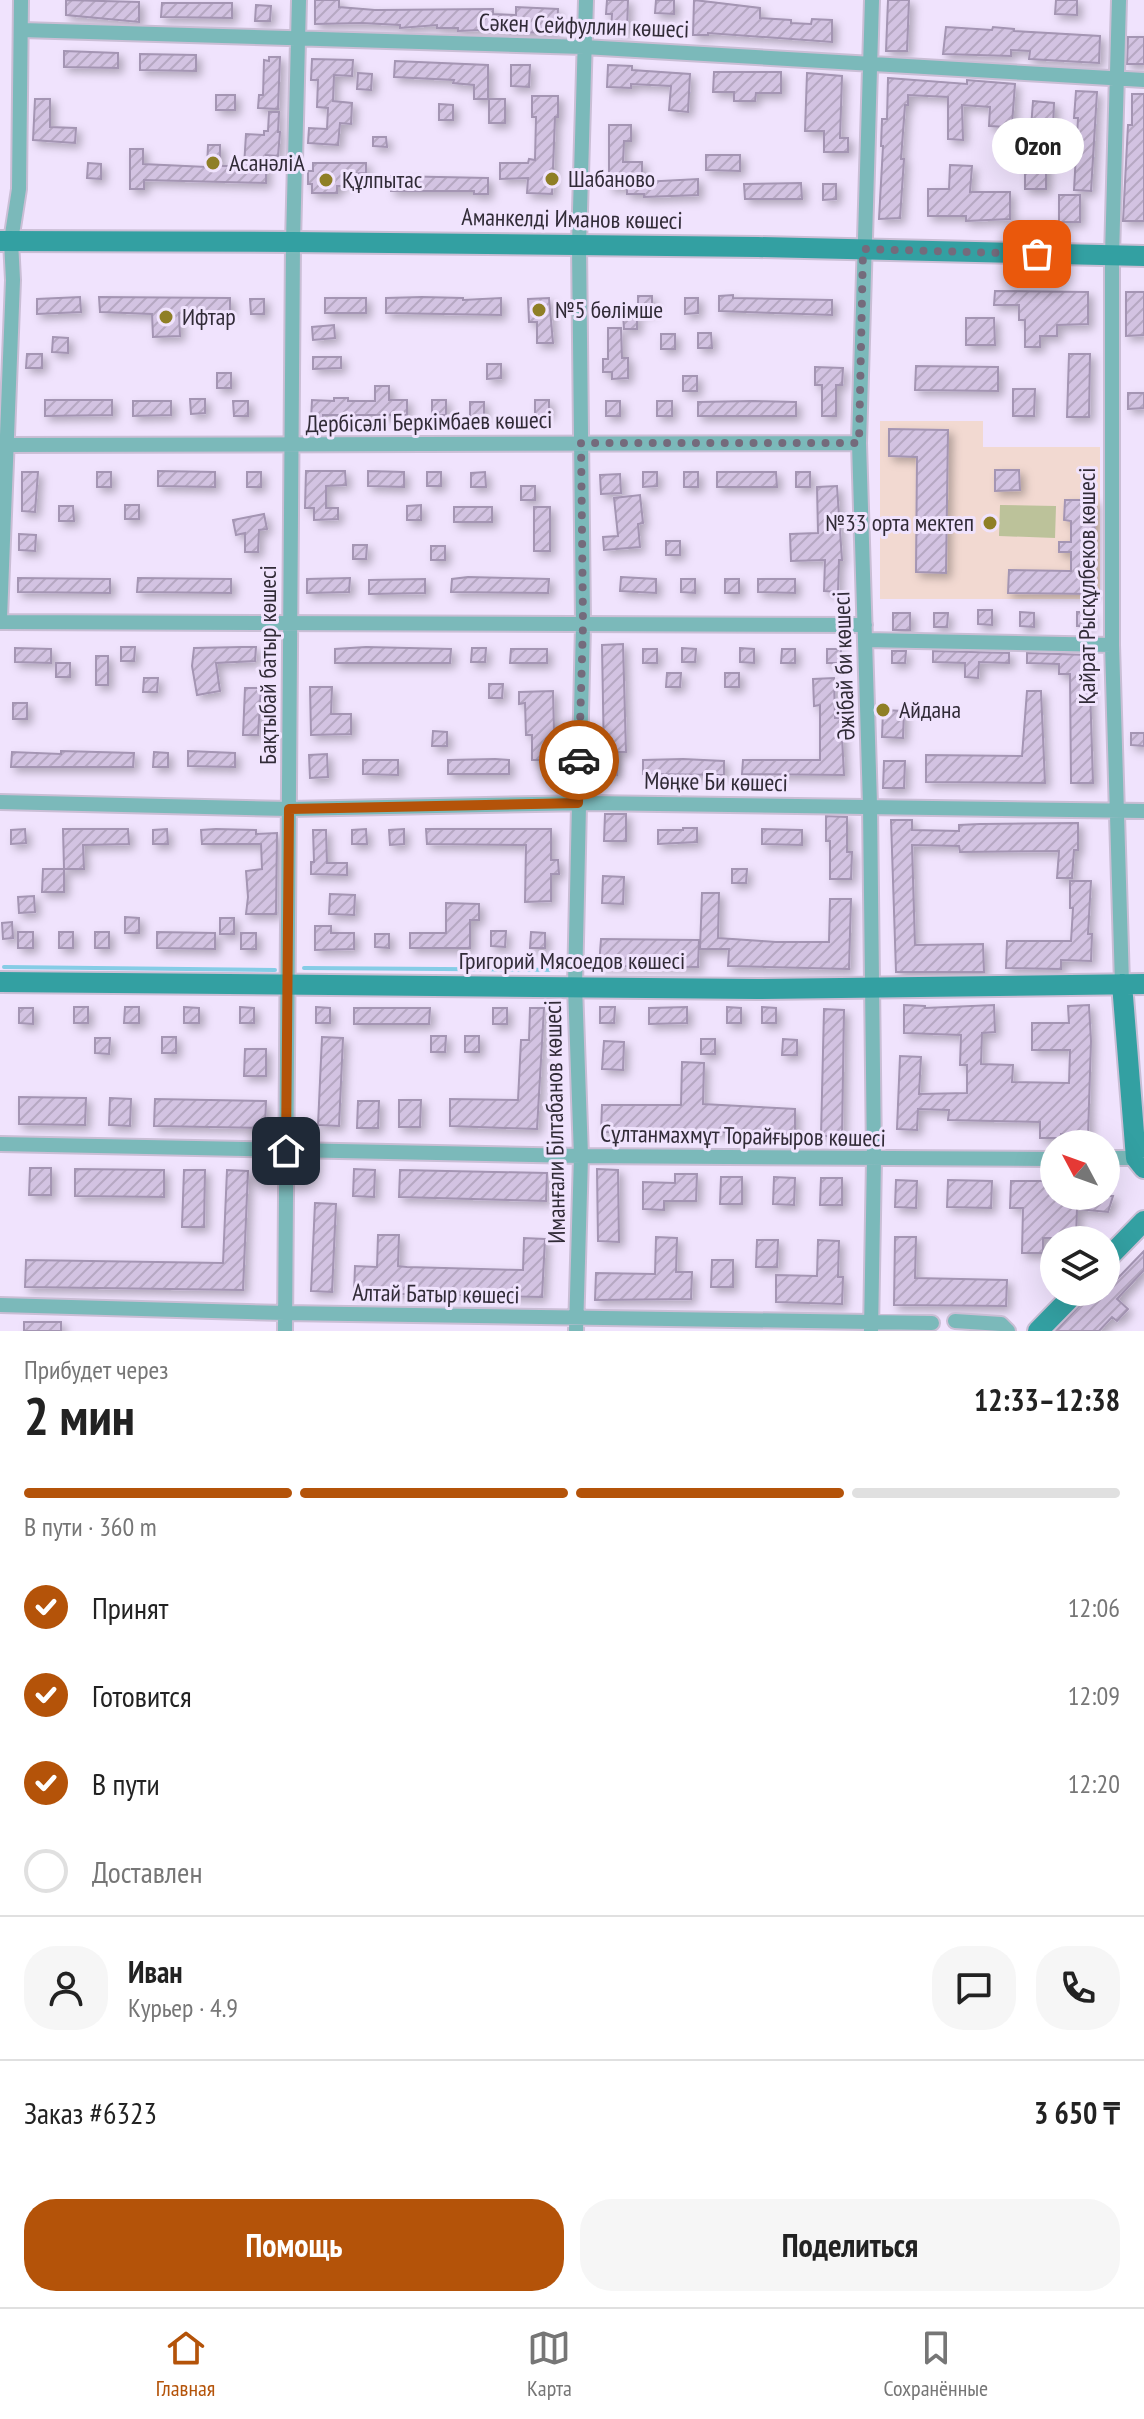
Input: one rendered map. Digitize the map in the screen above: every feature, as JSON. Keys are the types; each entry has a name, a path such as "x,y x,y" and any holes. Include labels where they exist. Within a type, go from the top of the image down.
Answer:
{"main road":[{"name":"Аманкелді Иманов көшесі","path":"6,241 579,245 1144,256"},
{"name":"Григорий Мясоедов көшесі","path":"0,982 871,987 1144,984"},
{"name":"Қайрат Рысқұлбеков көшесі","path":"1122,984 1140,1163"},
{"path":"1120,1246 1144,1221"},
{"path":"1038,1331 1062,1306"}],"street":[{"path":"21,0 19,189 6,241 13,280 3,445 0,620 865,625"},
{"name":"Бақтыбай батыр көшесі","path":"285,1331 293,242 299,0"},
{"name":"Иманғали Білтабанов көшесі","path":"576,1324 581,1156 575,986 583,624 579,245 586,0"},
{"name":"Әжібай би көшесі","path":"872,0 859,443 870,805 874,1159 872,1326"},
{"name":"Қайрат Рысқұлбеков көшесі","path":"1119,0 1112,256 1112,645 1122,984"},
{"name":"Сәкен Сейфуллин көшесі","path":"22,30 584,47 1144,80"},
{"name":"Дербісәлі Беркімбаев көшесі","path":"3,445 859,443"},
{"path":"866,640 1112,645"},
{"name":"Мөңке Би көшесі","path":"0,802 289,809 578,803 1144,811"},
{"name":"Сұлтанмахмұт Торайғыров көшесі","path":"0,1144 581,1156 1040,1159"},
{"path":"1120,1160 1140,1163"},
{"name":"Алтай Батыр көшесі","path":"0,1305 576,1324 872,1326 932,1323"},
{"path":"955,1321 1004,1328"}],"shaded area":[{"name":"№33 орта мектеп","path":"880,421 983,421 983,447 1100,447 1100,599 880,599"}],"green space":[{"path":"1000,505 1056,506 1055,538 999,536"}],"building":[{"path":"66,0 139,2 139,22 66,15"},
{"path":"315,0 339,0 339,7 375,10 493,9 493,14 516,15 516,7 558,9 557,33 501,32 501,29 458,31 458,28 437,28 437,25 400,28 400,25 362,23 315,24"},
{"path":"607,0 628,0 627,32 611,31 612,14 606,14"},
{"path":"656,0 674,0 674,14 655,13"},
{"path":"694,0 760,8 760,18 791,20 791,23 811,24 812,19 832,20 832,42 708,33 693,35"},
{"path":"888,0 909,0 907,51 886,51"},
{"path":"1056,0 1077,0 1077,15 1055,14"},
{"path":"162,3 232,3 232,18 161,17"},
{"path":"256,5 271,6 270,21 255,21"},
{"path":"946,27 992,30 993,27 1100,36 1099,63 1029,59 1030,51 1011,50 1011,56 943,54"},
{"path":"1128,37 1144,37 1144,64 1127,64"},
{"path":"64,51 118,53 118,68 64,67"},
{"path":"140,54 196,55 196,71 140,70"},
{"path":"269,57 280,57 278,109 258,108 259,95 263,95 264,60 269,61"},
{"path":"312,59 353,60 352,76 334,75 333,101 352,103 351,124 340,123 338,145 308,143 309,128 327,129 328,108 317,107 318,80 311,80"},
{"path":"395,61 488,65 488,99 474,99 474,85 453,83 454,80 394,77"},
{"path":"511,65 530,65 529,87 511,86"},
{"path":"608,65 690,74 688,112 669,110 671,86 631,84 631,88 607,87"},
{"path":"714,72 781,72 781,93 756,93 755,101 734,101 734,92 713,92"},
{"path":"358,73 372,74 371,90 357,89"},
{"path":"807,73 842,76 840,138 848,138 848,152 824,152 824,131 805,131"},
{"path":"888,78 1015,84 1012,124 1027,124 1026,151 1005,151 1006,127 989,126 990,107 962,105 963,140 948,139 948,97 908,95 901,159 904,159 900,218 879,219 882,119 887,119"},
{"path":"1076,91 1097,92 1091,191 1074,190 1078,118 1074,118"},
{"path":"1132,94 1144,94 1144,221 1123,221"},
{"path":"216,95 235,95 235,110 216,110"},
{"path":"532,96 558,96 552,194 527,193 528,178 500,179 500,163 535,160 536,117 532,117"},
{"path":"35,99 50,99 50,127 76,128 75,143 33,140"},
{"path":"489,99 505,99 505,123 489,123"},
{"path":"1033,101 1054,103 1053,129 1031,128"},
{"path":"439,104 453,105 453,120 439,120"},
{"path":"269,112 279,112 280,132 278,156 266,155 266,183 144,180 144,189 130,189 130,149 143,149 143,164 207,167 208,145 220,145 220,166 244,166 246,134 264,135 264,131 268,131"},
{"path":"609,125 631,125 631,141 624,141 623,162 642,162 642,182 698,179 698,195 644,197 644,194 627,194 627,187 609,188"},
{"path":"373,137 386,137 387,147 373,146"},
{"path":"706,155 740,155 740,171 706,170"},
{"path":"1025,162 1046,162 1046,189 1025,189"},
{"path":"88,163 101,164 101,179 87,178"},
{"name":"Құлпытас","path":"313,163 366,163 366,173 344,174 344,186 337,186 337,193 312,193 308,171 313,171"},
{"path":"950,165 972,166 970,192 1010,192 1010,219 966,221 966,216 928,216 928,189 949,189"},
{"path":"391,176 488,178 488,194 474,194 474,191 391,191"},
{"path":"801,183 802,199 745,199 744,184"},
{"path":"823,184 836,184 836,199 823,200"},
{"path":"1059,195 1080,195 1080,222 1059,222"},
{"path":"995,291 1088,292 1088,324 1057,325 1057,336 1040,336 1040,347 1025,347 1025,320 1019,320 1019,305 994,305"},
{"path":"1126,292 1144,292 1144,335 1126,336"},
{"path":"733,295 733,298 832,300 832,315 719,311 719,296"},
{"path":"638,296 652,296 652,311 638,312"},
{"path":"80,297 81,312 37,314 37,299"},
{"path":"99,297 230,298 230,313 179,313 180,336 153,337 152,314 100,312"},
{"path":"325,298 366,298 366,313 325,313"},
{"path":"386,298 463,300 501,298 501,315 386,313"},
{"path":"549,298 553,343 537,343 537,322 529,322 528,299"},
{"path":"685,298 698,298 698,313 685,314"},
{"path":"250,299 264,299 264,314 251,314"},
{"path":"623,314 637,314 637,329 624,329"},
{"path":"966,318 994,318 995,345 966,345"},
{"path":"334,325 335,338 313,340 312,327"},
{"path":"608,328 621,328 622,358 628,358 628,378 612,379 612,372 603,372 603,359 608,359"},
{"path":"698,333 711,333 712,348 698,348"},
{"path":"661,334 675,334 675,349 661,349"},
{"path":"53,337 68,338 68,353 52,352"},
{"path":"27,354 42,354 42,368 26,368"},
{"path":"1069,354 1090,354 1089,417 1067,417"},
{"path":"313,357 341,357 341,368 313,369"},
{"path":"487,364 501,364 501,378 487,379"},
{"path":"916,366 998,367 998,391 915,390"},
{"path":"815,367 843,368 842,385 836,385 836,416 822,416 822,385 815,385"},
{"path":"217,373 231,373 231,388 217,388"},
{"path":"683,376 697,376 697,391 683,391"},
{"path":"375,386 389,386 389,400 407,400 407,415 323,415 323,419 311,419 312,400 348,398 348,401 375,401"},
{"path":"1013,389 1035,389 1034,416 1013,416"},
{"path":"1128,393 1144,393 1144,408 1128,409"},
{"path":"190,399 205,399 205,413 191,414"},
{"path":"45,400 112,400 112,415 45,416"},
{"path":"432,400 446,400 446,415 432,415"},
{"path":"535,400 549,400 549,415 535,415"},
{"path":"133,401 171,401 171,415 133,416"},
{"path":"233,401 248,401 248,416 234,416"},
{"path":"606,401 620,401 620,416 606,416"},
{"path":"657,401 672,401 672,416 657,416"},
{"path":"470,402 484,402 484,416 470,416"},
{"path":"698,402 796,402 796,416 698,416"},
{"path":"889,429 948,430 946,573 916,572 917,457 889,456"},
{"path":"995,470 1019,470 1020,490 995,491"},
{"path":"158,471 215,472 215,487 158,486"},
{"path":"306,471 345,471 346,485 326,486 326,508 338,508 338,519 314,520 314,508 305,508"},
{"path":"368,471 404,472 404,487 368,486"},
{"path":"22,472 38,472 35,512 22,511"},
{"path":"97,472 111,472 111,487 97,487"},
{"path":"247,472 261,472 261,487 247,487"},
{"path":"427,472 441,472 441,486 427,486"},
{"path":"485,472 486,487 471,487 471,473"},
{"path":"643,472 657,472 657,486 643,487"},
{"path":"684,472 698,472 698,487 684,487"},
{"path":"717,472 776,472 777,487 717,487"},
{"path":"796,472 810,472 810,487 796,487"},
{"path":"620,474 621,493 601,494 600,475"},
{"path":"521,486 535,486 535,500 521,500"},
{"path":"837,486 842,560 839,560 838,592 824,591 825,560 791,561 790,534 818,533 817,487"},
{"path":"640,495 643,523 638,524 640,547 604,550 603,537 618,536 614,498"},
{"path":"1065,500 1095,500 1094,594 1008,593 1009,570 1071,571 1071,552 1059,552 1059,542 1071,542 1071,521 1064,520"},
{"path":"125,505 139,505 139,519 125,519"},
{"path":"421,505 421,520 407,520 407,506"},
{"path":"59,506 73,506 74,521 59,521"},
{"path":"454,507 492,507 492,522 454,522"},
{"path":"534,507 550,507 550,551 534,551"},
{"path":"264,514 267,529 259,530 258,552 245,552 245,533 236,535 233,520"},
{"path":"19,534 36,535 35,551 19,550"},
{"path":"666,541 680,541 680,555 666,555"},
{"path":"353,545 367,545 366,559 353,559"},
{"path":"431,546 445,546 445,560 431,560"},
{"path":"621,577 656,579 656,593 620,591"},
{"path":"18,578 110,579 110,593 18,592"},
{"path":"138,578 231,579 231,593 137,592"},
{"path":"350,578 349,592 307,593 307,579"},
{"path":"425,579 425,593 369,594 369,580"},
{"path":"452,579 549,579 548,593 451,592"},
{"path":"681,579 695,579 695,593 681,592"},
{"path":"725,579 739,579 739,593 725,593"},
{"path":"758,579 795,579 795,593 758,592"},
{"path":"978,610 992,610 992,625 978,624"},
{"path":"1020,612 1034,613 1034,627 1020,626"},
{"path":"1077,612 1091,612 1091,626 1077,626"},
{"path":"893,613 910,613 910,630 893,630"},
{"path":"934,613 948,613 947,627 934,627"},
{"path":"623,644 626,752 617,752 617,775 602,774 602,645"},
{"path":"121,647 135,647 134,661 121,661"},
{"path":"256,647 255,661 216,663 220,691 197,695 192,666 194,648"},
{"path":"15,648 51,649 51,663 15,662"},
{"path":"472,648 486,648 485,662 471,662"},
{"path":"682,648 696,649 695,662 682,662"},
{"path":"740,648 754,649 754,663 740,662"},
{"path":"335,649 451,649 450,663 335,663"},
{"path":"511,649 547,649 547,663 510,663"},
{"path":"643,649 657,649 657,663 643,663"},
{"path":"782,649 795,649 795,663 781,663"},
{"path":"827,649 841,649 840,663 827,663"},
{"path":"892,651 906,651 905,663 892,663"},
{"path":"933,651 1009,653 1009,663 979,662 978,678 965,677 965,663 933,662"},
{"path":"1027,653 1089,655 1093,783 1071,783 1070,674 1059,674 1059,664 1027,663"},
{"path":"96,656 108,656 108,685 96,685"},
{"path":"56,663 70,663 70,677 56,677"},
{"path":"667,673 681,673 680,687 666,687"},
{"path":"725,673 739,673 739,687 725,687"},
{"path":"144,678 158,678 157,692 143,692"},
{"path":"834,678 835,718 841,718 844,775 742,774 743,760 820,760 820,705 814,706 813,679"},
{"path":"489,684 503,684 502,698 489,698"},
{"path":"310,687 332,687 331,714 351,714 351,734 311,735"},
{"path":"245,688 261,688 258,735 243,735"},
{"path":"553,691 555,771 543,771 543,760 532,760 532,735 526,735 525,703 519,704 519,692"},
{"path":"1027,691 1041,691 1045,783 926,782 926,755 1022,756"},
{"path":"13,703 27,703 27,719 13,719"},
{"path":"883,710 904,711 903,738 882,737"},
{"path":"433,731 447,732 447,746 432,746"},
{"path":"1131,733 1144,733 1144,746 1131,745"},
{"path":"61,751 134,753 133,767 11,767 12,752 61,754"},
{"path":"188,751 235,753 235,767 188,766"},
{"path":"154,752 168,753 168,767 153,767"},
{"path":"327,754 328,777 310,778 309,755"},
{"path":"363,760 398,760 398,775 363,774"},
{"path":"448,760 509,760 509,774 448,774"},
{"path":"643,760 724,761 724,775 643,774"},
{"path":"884,761 905,761 904,788 883,788"},
{"path":"605,814 626,814 626,841 604,841"},
{"path":"826,816 847,817 847,852 852,852 851,879 830,879 830,841 826,841"},
{"path":"891,820 912,820 912,830 959,831 959,825 1078,823 1078,850 1074,850 1072,878 1057,878 1059,851 960,852 959,846 912,845 915,945 983,944 984,972 896,972"},
{"path":"697,828 697,842 658,844 658,830"},
{"path":"25,829 26,843 11,844 11,830"},
{"path":"63,829 128,829 129,844 83,845 84,869 64,869"},
{"path":"167,829 168,844 153,844 153,830"},
{"path":"366,829 367,844 352,844 352,830"},
{"path":"404,829 404,844 390,845 389,830"},
{"path":"426,829 551,829 551,860 558,860 559,874 551,874 551,901 525,902 526,845 427,844"},
{"path":"762,829 802,830 802,845 762,844"},
{"path":"201,830 277,833 276,914 246,914 246,871 262,869 261,844 202,844"},
{"path":"313,830 326,830 327,863 347,863 347,875 311,874 311,862 314,862"},
{"path":"43,869 64,869 64,892 42,892"},
{"path":"732,869 747,869 746,883 732,883"},
{"path":"603,876 624,877 623,904 602,903"},
{"path":"1070,881 1091,881 1088,934 1092,934 1091,961 1061,960 1061,969 1006,968 1007,941 1071,941 1073,908 1070,908"},
{"path":"702,893 719,893 718,938 776,942 829,942 830,899 851,899 849,969 728,966 729,949 700,949"},
{"path":"330,894 355,895 354,915 329,914"},
{"path":"34,896 35,912 19,913 18,897"},
{"path":"446,903 479,904 479,920 470,920 470,948 410,948 410,933 446,933"},
{"path":"125,917 139,918 139,933 125,933"},
{"path":"220,918 234,918 234,934 220,934"},
{"path":"12,922 13,938 3,939 2,923"},
{"path":"315,926 331,926 331,933 354,933 354,949 315,950"},
{"path":"491,931 506,931 505,947 491,946"},
{"path":"18,932 33,932 33,948 18,948"},
{"path":"59,932 73,932 73,948 59,948"},
{"path":"95,932 109,932 109,948 95,948"},
{"path":"157,932 215,933 215,949 157,948"},
{"path":"531,932 545,933 545,948 530,948"},
{"path":"241,933 256,933 256,949 241,949"},
{"path":"375,934 389,934 389,948 375,947"},
{"path":"601,939 699,940 698,967 599,966"},
{"path":"904,1005 925,1008 994,1005 995,1032 982,1033 981,1064 1013,1065 1012,1082 1069,1083 1070,1050 1032,1050 1032,1023 1069,1023 1068,1006 1089,1005 1088,1130 1040,1130 1040,1122 948,1120 949,1110 918,1109 917,1130 897,1129 900,1056 921,1057 919,1094 967,1093 967,1065 960,1065 961,1035 904,1033"},
{"path":"74,1007 88,1007 88,1023 74,1023"},
{"path":"125,1007 139,1007 139,1023 124,1023"},
{"path":"184,1007 199,1008 199,1023 184,1023"},
{"path":"240,1007 254,1008 254,1023 240,1023"},
{"path":"316,1007 330,1008 330,1023 316,1023"},
{"path":"600,1007 615,1007 614,1023 600,1023"},
{"path":"687,1007 687,1023 649,1024 649,1008"},
{"path":"727,1007 741,1008 741,1023 727,1023"},
{"path":"762,1007 776,1008 776,1023 762,1023"},
{"path":"19,1008 33,1008 33,1024 19,1023"},
{"path":"354,1008 430,1008 429,1024 354,1024"},
{"path":"493,1008 507,1008 507,1024 493,1024"},
{"path":"530,1008 544,1008 537,1129 450,1126 450,1099 518,1100 521,1040 529,1040"},
{"path":"824,1009 844,1010 842,1136 821,1136"},
{"path":"431,1036 446,1036 445,1052 431,1052"},
{"path":"465,1036 479,1036 479,1052 465,1052"},
{"path":"162,1037 176,1037 176,1053 162,1053"},
{"path":"322,1037 343,1038 339,1126 318,1125"},
{"path":"95,1038 110,1038 109,1054 95,1053"},
{"path":"701,1039 715,1039 715,1054 701,1054"},
{"path":"783,1039 797,1040 797,1055 782,1055"},
{"path":"604,1041 624,1042 623,1070 602,1069"},
{"path":"245,1049 266,1049 266,1076 244,1076"},
{"path":"682,1062 704,1063 703,1104 795,1109 795,1135 601,1132 602,1105 681,1105"},
{"path":"19,1097 86,1098 85,1125 19,1124"},
{"path":"110,1098 131,1099 130,1126 109,1125"},
{"path":"155,1099 266,1101 265,1128 154,1126"},
{"path":"399,1100 421,1100 420,1127 399,1127"},
{"path":"358,1101 379,1101 378,1128 357,1128"},
{"path":"30,1168 51,1168 51,1195 29,1195"},
{"path":"75,1169 164,1170 164,1197 75,1196"},
{"path":"354,1169 375,1170 374,1197 353,1196"},
{"path":"597,1169 618,1170 619,1242 598,1241"},
{"path":"184,1170 205,1170 204,1227 182,1227"},
{"path":"227,1170 248,1171 243,1290 25,1287 26,1260 223,1263"},
{"path":"400,1170 547,1173 546,1201 399,1197"},
{"path":"675,1174 697,1174 696,1201 664,1201 664,1210 643,1209 643,1182 675,1183"},
{"path":"721,1177 742,1177 742,1204 720,1204"},
{"path":"774,1177 795,1178 794,1205 773,1204"},
{"path":"821,1178 842,1178 842,1205 820,1205"},
{"path":"896,1180 917,1181 916,1208 895,1207"},
{"path":"948,1180 992,1181 991,1208 947,1207"},
{"path":"1011,1181 1040,1181 1040,1210 1077,1210 1076,1226 1040,1226 1040,1253 1022,1253 1023,1208 1010,1208"},
{"path":"315,1203 336,1204 332,1292 311,1291"},
{"path":"378,1235 399,1235 398,1266 523,1270 524,1238 545,1239 542,1297 354,1293 355,1266 377,1267"},
{"path":"656,1237 677,1238 676,1272 692,1272 691,1299 595,1300 596,1273 655,1274"},
{"path":"895,1237 916,1237 915,1278 1007,1280 1006,1306 894,1305"},
{"path":"757,1240 778,1240 777,1267 756,1267"},
{"path":"818,1240 839,1241 838,1277 843,1277 842,1304 776,1302 776,1275 817,1276"},
{"path":"1144,1251 1144,1270 1120,1296 1120,1276"},
{"path":"712,1260 733,1260 733,1287 711,1287"},
{"path":"1120,1302 1128,1309 1117,1321 1112,1317 1099,1331 1056,1331 1079,1306 1120,1306"},
{"path":"24,1322 61,1322 61,1331 24,1331"}],"waterway":[{"path":"4,967 275,970"},
{"path":"304,968 559,970"}],"way so far":[{"path":"579,760 583,624 581,443 859,443 863,249 1037,254"}],"place":[{"name":"АсанәліА","path":"213,163"},
{"name":"Шабаново","path":"552,179"},
{"name":"Құлпытас","path":"326,180"},
{"name":"Ozon","path":"1037,254"},
{"name":"№5 бөлімше","path":"539,310"},
{"name":"Ифтар","path":"166,317"},
{"name":"№33 орта мектеп","path":"990,523"},
{"name":"Айдана","path":"883,710"}],"route":[{"path":"286,1151 289,809 578,803 579,760"}]}
